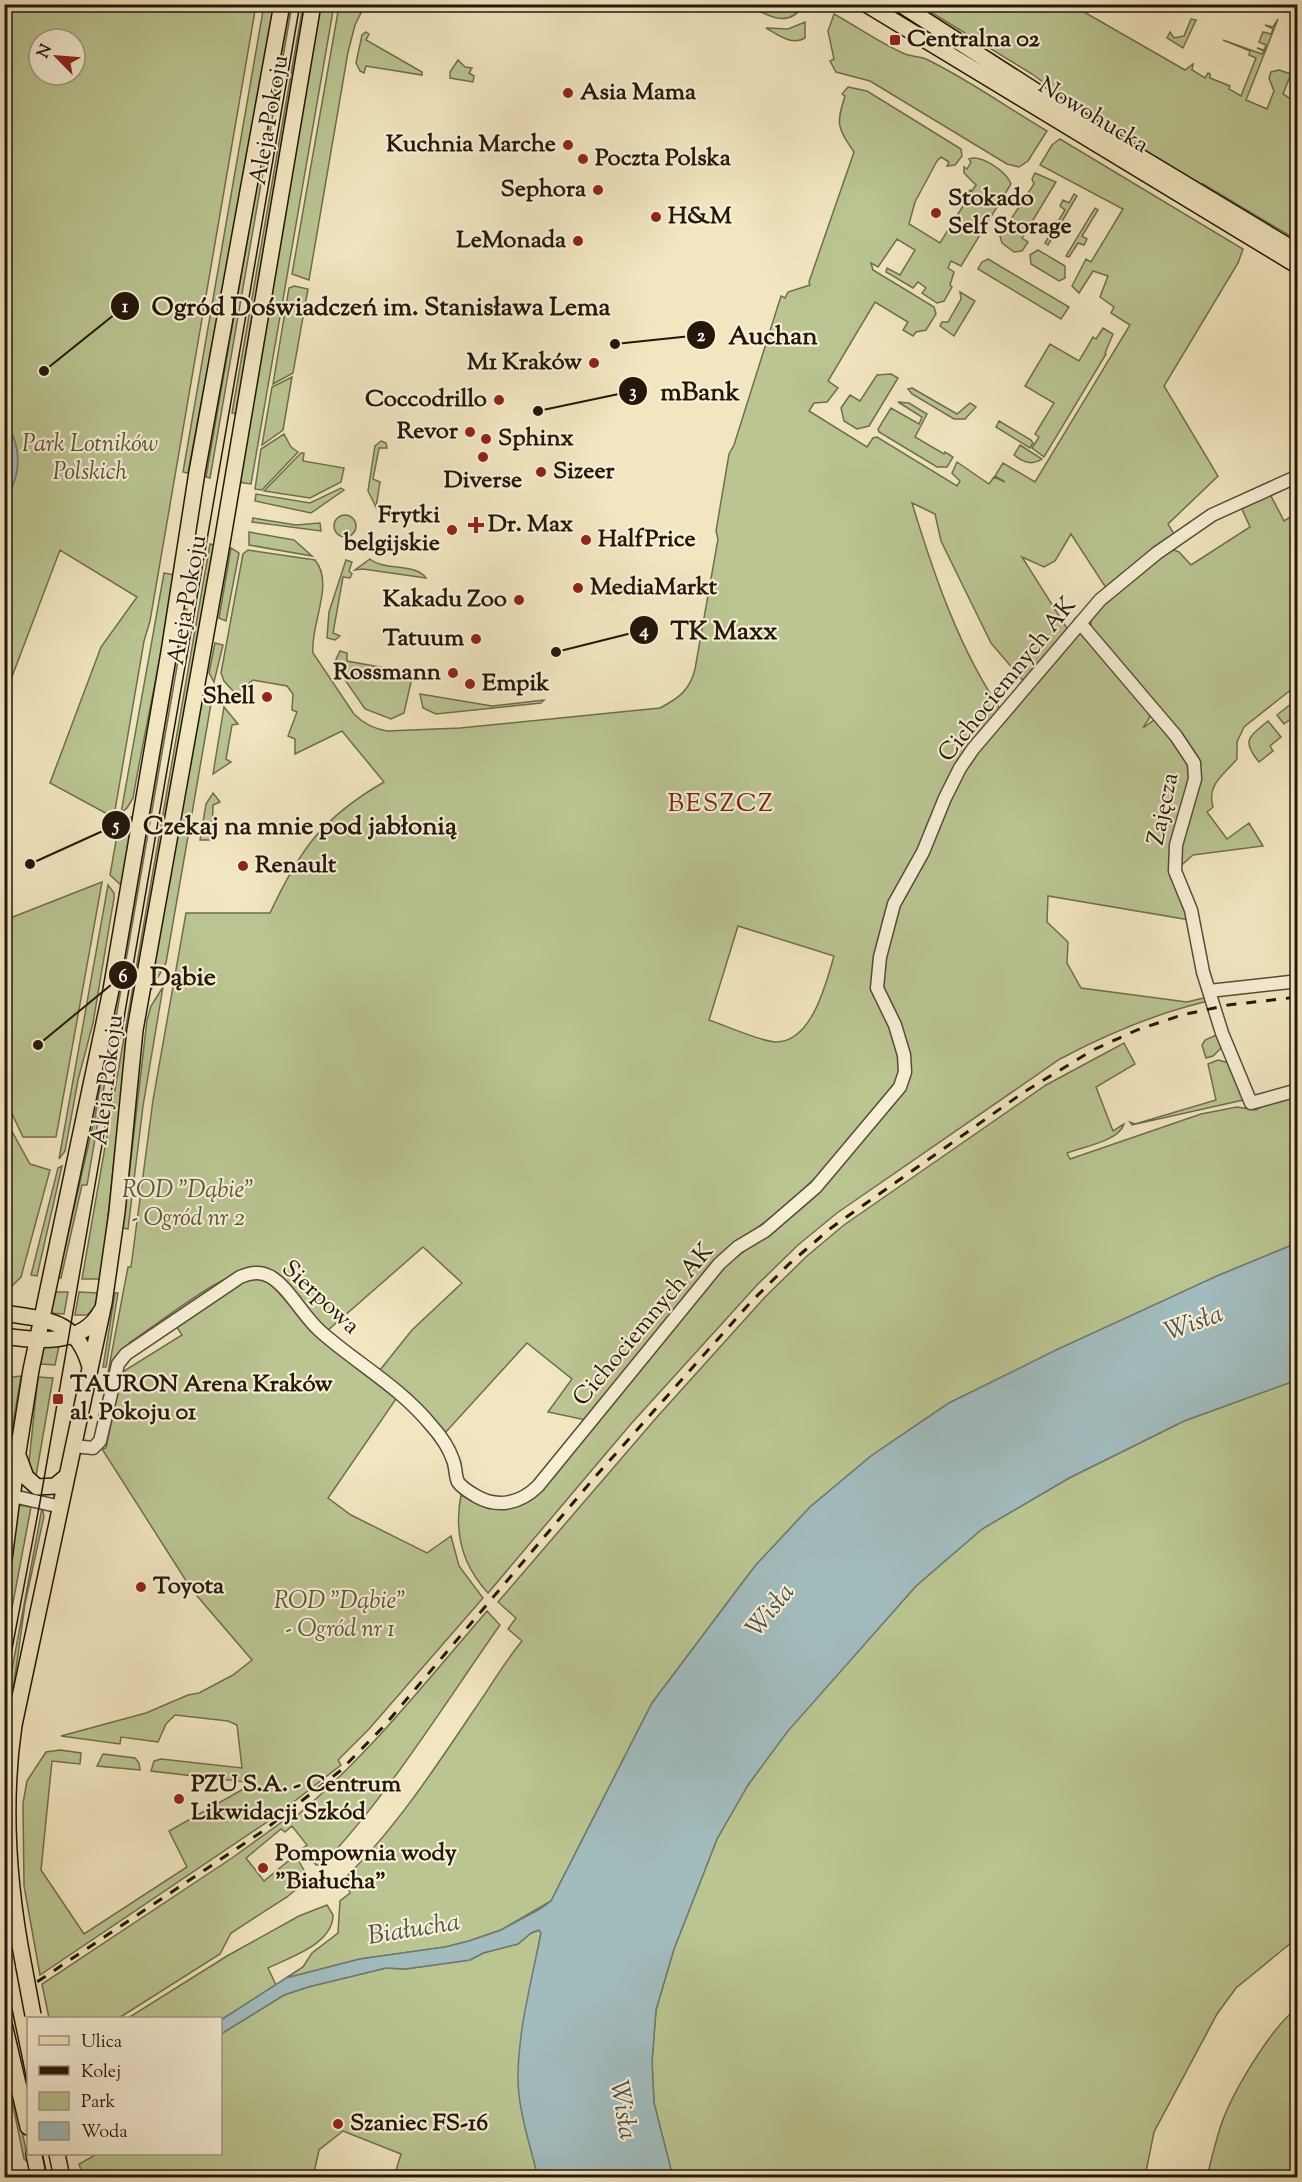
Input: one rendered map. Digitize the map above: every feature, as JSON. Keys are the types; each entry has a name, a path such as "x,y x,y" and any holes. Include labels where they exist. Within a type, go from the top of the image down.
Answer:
{"main road":[{"name":"Aleja Pokoju","path":"4,1559 9,1494 41,1318 111,990 170,652 196,480 282,4"},
{"name":"Aleja Pokoju","path":"33,2017 12,1905 8,1857 9,1773 21,1689 104,1303 117,1212 135,1030 220,555 313,4"},
{"name":"Nowohucka","path":"866,4 1298,266"},
{"name":"Nowohucka","path":"900,4 1107,137 1298,252"},
{"path":"4,1336 37,1339 74,1335 94,1322 104,1303"},
{"path":"4,1313 41,1318 59,1324 74,1335 83,1348 90,1370"},
{"path":"18,1452 26,1477 37,1487 55,1486 67,1476"},
{"path":"6,2029 27,2123"},
{"path":"34,2155 39,2178"},
{"path":"57,2155 63,2178"}],"street":[{"name":"Cichociemnych AK","path":"458,1482 475,1496 492,1503 515,1502 533,1491 719,1264 738,1247 765,1230 816,1187 896,1094 905,1072 904,1055 895,1025 877,988 885,927 894,904 923,852 960,768 973,749 1100,600 1157,552 1212,515 1298,476"},
{"name":"Zajęcza","path":"1080,623 1176,736 1194,763 1195,779 1174,862 1191,910 1209,991 1222,1033 1251,1103 1298,1090"},
{"path":"1209,991 1290,982"},
{"name":"Sierpowa","path":"74,1446 93,1448 100,1441 118,1365 126,1354 240,1277 260,1273 274,1279 303,1316 401,1394 426,1418 453,1459 458,1482"},
{"path":"4,1470 18,1452"},
{"path":"9,1494 61,1507"}],"green space":[{"path":"352,4 364,7 355,25 348,52 309,280 292,274 339,6"},
{"name":"Park Lotników Polskich","path":"5,5 256,5 150,621 144,641 114,816 50,783 101,647 137,597 60,550 10,682 5,706"},
{"path":"264,5 276,5 188,473 183,472"},
{"path":"288,5 292,5 210,478 206,477"},
{"path":"303,5 307,5 237,414 232,413"},
{"path":"319,5 334,5 251,484 238,482"},
{"path":"748,5 804,5 791,17 778,18"},
{"path":"919,5 1072,5 1185,70 1193,64 1192,70 1205,78 1208,73 1210,74 1210,78 1230,86 1229,89 1241,96 1256,58 1249,55 1250,51 1223,40 1262,54 1264,51 1257,48 1264,50 1266,45 1259,42 1263,32 1271,34 1273,29 1265,25 1273,27 1278,19 1246,100 1267,109 1274,91 1269,78 1271,72 1279,70 1291,74 1283,94 1297,103 1297,240 1203,184 1196,183 1180,174 1092,118 1032,74"},
{"path":"834,14 896,50 925,59 943,68 1047,131 1028,161 1019,167 1007,164 870,81 836,72 830,61 834,59 828,31"},
{"path":"1191,19 1196,20 1183,48 1167,38 1170,32 1174,38 1184,36"},
{"path":"805,22 805,38 795,41 785,39 766,28 788,29"},
{"path":"366,32 369,34 366,40 422,72 422,75 366,66 364,73 360,71 356,63 362,35"},
{"path":"458,60 465,67 472,68 469,73 474,76 473,82 450,78 450,72"},
{"name":"ROD \"Dąbie\" - Ogród nr 2","path":"848,87 867,91 961,149 962,156 955,165 947,166 949,162 941,157 937,161 915,202 909,224 940,243 968,198 966,196 976,185 964,173 964,167 967,169 971,162 969,159 980,159 993,165 1009,179 1011,184 961,266 951,261 948,268 954,272 950,285 952,287 944,301 937,303 922,293 926,288 918,282 913,288 886,272 887,268 900,275 915,250 897,239 878,267 871,263 873,270 934,307 936,314 926,330 916,332 913,336 903,330 908,322 875,302 828,381 838,388 827,402 814,403 809,411 867,447 873,438 877,437 957,486 960,481 952,473 957,462 989,484 994,477 1005,482 995,476 1003,463 1035,482 1130,325 1111,313 1114,307 1100,297 1108,276 1093,271 1079,293 1072,286 1086,259 1091,262 1123,209 1040,165 1052,145 1060,139 1243,249 1238,263 1164,386 1218,476 1168,524 1174,534 1106,588 1071,534 1055,561 1044,567 1022,557 1068,630 1026,684 991,643 941,541 935,514 912,503 929,557 960,637 1002,712 975,741 920,850 895,889 883,919 872,983 875,997 896,1042 901,1070 896,1084 842,1149 804,1189 783,1208 737,1241 586,1420 548,1412 572,1379 527,1343 445,1433 411,1395 380,1370 412,1330 462,1283 423,1247 327,1331 258,1267 227,1278 210,1288 129,1343 118,1356 95,1441 128,1267 131,1267 153,1100 186,913 270,913 292,871 315,837 344,809 384,782 342,731 295,754 295,739 288,736 297,712 292,710 293,694 287,686 253,680 247,685 244,698 240,699 224,681 221,673 243,554 248,550 315,560 321,570 323,581 313,653 354,714 365,723 377,728 387,731 460,728 660,708 673,701 687,688 695,669 718,539 716,531 729,454 734,445 781,296 785,298 788,292 810,285 809,282 854,152 841,131 839,119 845,96 842,94","holes":["738,926 834,956 815,1010 799,1033 788,1040 768,1041 709,1020"]},
{"path":"1035,173 1056,182 1022,238 1028,242 1022,251 1014,252 1002,243 1000,236 1034,184 1032,179"},
{"path":"1074,194 1077,196 1048,245 1045,243 1065,210 1060,206 1063,200 1069,203"},
{"path":"1095,208 1098,210 1082,236 1087,239 1084,245 1078,243 1069,257 1066,256"},
{"path":"1038,250 1065,266 1065,278 1059,281 1031,264 1030,255"},
{"path":"988,259 1069,307 1061,319 978,269 982,262"},
{"path":"294,286 308,289 293,373 273,384 289,288"},
{"path":"960,292 975,301 954,336 940,326 942,322 948,322 961,299"},
{"path":"1103,328 1113,334 1106,354 1044,457 1032,448 1039,437 1035,434 1054,403 1025,386 1050,344 1079,361 1093,337 1096,339"},
{"path":"891,374 898,378 869,426 857,429 844,421 841,408 850,395 860,401 877,375"},
{"path":"292,377 283,430 262,445 272,387"},
{"path":"912,388 957,414 970,403 976,407 965,419 954,419 912,394 908,389"},
{"path":"898,402 909,403 927,414 915,437 953,457 947,467 937,467 879,432 878,429 891,408 919,424 922,417"},
{"path":"999,421 1031,440 1033,443 1030,448 996,427"},
{"path":"284,434 291,447 298,452 262,490 255,489 261,449"},
{"path":"381,441 386,443 387,448 379,448 373,479 380,482 376,507 368,491 375,446"},
{"path":"1020,445 1042,459 1031,463 1017,457 1014,455"},
{"path":"301,453 304,453 303,461 344,468 341,482 310,498 264,491"},
{"path":"341,488 344,490 311,513 255,501 256,494 310,503"},
{"path":"1270,494 1284,521 1297,513 1297,685 1244,727 1237,742 1237,759 1214,786 1213,807 1207,812 1227,839 1249,823 1263,846 1193,855 1176,870 1196,774 1091,628 1091,618 1103,602 1169,548 1179,552 1191,565 1250,527 1241,507"},
{"path":"345,515 353,518 356,526 353,534 345,537 337,534 334,526 337,518"},
{"path":"253,518 296,525 320,523 321,531 252,522"},
{"path":"249,532 294,540 312,556 249,545"},
{"path":"210,544 214,545 125,1062 101,1279 82,1279"},
{"path":"231,548 239,553 226,621 219,618"},
{"path":"370,559 383,565 415,570 426,578 363,569 355,570"},
{"path":"346,560 352,562 349,571 352,574 350,578 343,577 333,633 340,636 335,640 327,638 329,612"},
{"path":"164,573 175,575 170,603 133,798 121,813"},
{"path":"182,608 187,609 87,1185 82,1185 61,1278 58,1278 95,1116"},
{"path":"1083,633 1147,706 1150,717 1143,728 1154,720 1161,724 1189,759 1192,775 1171,855 1190,920 1048,896 1047,922 1068,942 1067,963 1081,988 1187,1002 1212,996 1213,1000 1134,1024 1060,1059 837,1213 798,1245 757,1285 630,1425 488,1593 472,1571 462,1547 459,1522 461,1495 481,1504 537,1494 722,1268 798,1210 908,1077 882,989 890,923 948,799 977,750 1078,634"},
{"path":"215,643 223,645 214,682 209,673"},
{"path":"340,651 347,653 347,661 413,673 404,713 391,719 365,709 334,664"},
{"path":"207,688 212,698 166,963 149,993 203,689"},
{"path":"420,694 492,706 544,700 541,703 436,714 423,708"},
{"path":"1297,699 1297,714 1284,724 1277,715"},
{"path":"224,707 238,724 232,725 226,759 231,762 213,774"},
{"path":"1268,721 1281,737 1270,746 1273,751 1259,762 1250,749 1250,739"},
{"path":"213,793 220,802 213,805 212,840 200,840 206,804"},
{"path":"135,815 122,886 110,875 119,824"},
{"path":"102,882 56,1137 23,1137 5,1099 5,920"},
{"path":"108,885 114,893 114,898 93,1023 78,1080 65,1151 59,1159"},
{"path":"163,987 143,1106 128,1229 123,1228 147,1020 151,1006"},
{"path":"1218,1036 1221,1048 1213,1056 1206,1058 1202,1045 1205,1040"},
{"path":"1124,1043 1135,1064 1096,1087 1113,1131 1124,1124 1121,1130 1108,1139 1067,1153 1070,1159 1201,1114 1237,1107 1256,1110 1265,1104 1297,1094 1297,1243 1217,1276 949,1403 871,1456 810,1507 755,1566 652,1703 551,1901 501,1930 469,1941 445,1947 360,1959 286,1978 303,1967 312,1953 338,1933 340,1901 350,1893 345,1878 413,1799 522,1641 508,1629 516,1618 498,1602 657,1417 765,1297 807,1256 844,1225 1046,1085"},
{"path":"1218,1060 1229,1063 1244,1097 1243,1100 1132,1125 1130,1122 1135,1124 1216,1100 1208,1064"},
{"path":"4,1117 30,1164 50,1170 21,1277 7,1291 4,1290"},
{"path":"62,1166 37,1276 31,1275 58,1168"},
{"name":"ROD \"Dąbie\" - Ogród nr 1","path":"260,1278 284,1296 319,1337 398,1396 328,1498 351,1515 427,1553 451,1536 459,1566 483,1598 369,1729 338,1760 341,1765 273,1818 40,1975 24,1886 23,1803 27,1781 46,1752 60,1750 81,1753 80,1764 52,1761 41,1870 84,1934 187,1867 169,1831 254,1783 151,1771 154,1761 161,1759 242,1768 237,1725 228,1721 175,1715 166,1724 158,1742 121,1737 120,1744 61,1736 146,1713 188,1695 199,1693 233,1675 252,1660 192,1590 102,1449 106,1448 120,1380 124,1371 182,1335 176,1326 242,1281"},
{"path":"55,1292 68,1292 64,1314 50,1313"},
{"path":"79,1292 98,1293 96,1306 87,1315 75,1315"},
{"path":"115,1293 118,1293 106,1367 103,1367"},
{"path":"59,1346 55,1365 41,1364 43,1347"},
{"path":"21,1376 5,1463 5,1425 12,1377"},
{"path":"38,1377 53,1378 35,1482 28,1471"},
{"path":"1297,1380 1297,1938 1236,1988 1217,2014 1154,2132 1145,2177 673,2178 654,2103 652,2062 656,2010 674,1949 717,1839 748,1785 788,1730 916,1586 982,1529 1069,1478 1184,1421"},
{"path":"19,1505 31,1507 5,1645 5,1601"},
{"path":"42,1508 44,1516 25,1604 5,1749 5,1707"},
{"path":"487,1611 500,1625 393,1779 322,1865 316,1865 303,1848 307,1845 292,1826 285,1832 281,1829 246,1858 264,1881 292,1858 297,1858 309,1879 287,1897 231,1933 220,1954 121,2017 49,2017 42,1984 232,1858 286,1819 289,1822 343,1774"},
{"path":"103,1754 135,1758 140,1770 97,1766"},
{"path":"327,1905 333,1915 326,1934 318,1942 268,1968 276,1985 222,2019 222,2017 130,2017 227,1956 299,1916"},
{"path":"539,1930 541,1933 525,2013 527,2132 538,2177 394,2177 401,2154 343,2131 319,2150 313,2177 83,2177 79,2164 95,2155 222,2155 222,2033 284,1995 386,1968 405,1969 470,1960 483,1953 518,1944 531,1933"},
{"path":"1297,2008 1297,2177 1207,2177 1225,2114 1242,2081 1275,2031"},
{"path":"4,2050 29,2163 24,2159 5,2067"}],"water":[{"path":"5,423 15,441 18,460 15,480 5,498"},
{"name":"Wisła","path":"1297,1243 1297,1380 1184,1421 1069,1478 982,1529 916,1586 788,1731 748,1785 717,1839 674,1949 656,2010 652,2062 654,2103 673,2177 538,2177 522,2113 518,2074 526,2003 541,1933 539,1930 531,1933 518,1944 483,1953 470,1960 405,1969 386,1968 308,1987 284,1995 222,2033 222,2019 286,1978 360,1959 445,1947 469,1941 501,1930 551,1901 652,1703 755,1566 810,1507 871,1456 949,1403 1056,1350 1217,1276"}],"pier":[{"path":"69,2155 76,2155 79,2168 65,2178 36,2177"}],"tram line":[{"path":"4,1691 40,1502 300,4"},
{"path":"4,1940 12,1977"},
{"path":"4,1970 27,2081"},
{"path":"42,2155 47,2178"}],"railway":[{"path":"4,2004 263,1831 340,1771 384,1726 595,1477 750,1303 789,1264 831,1228 1024,1092 1093,1050 1137,1030 1182,1015 1228,1005 1298,997"}],"place":[{"name":"Centralna 02","path":"895,40"},
{"name":"Asia Mama","path":"568,93"},
{"name":"Kuchnia Marche","path":"568,145"},
{"name":"Poczta Polska","path":"583,159"},
{"name":"Sephora","path":"598,190"},
{"name":"Stokado Self Storage","path":"936,213"},
{"name":"H&M","path":"656,217"},
{"name":"LeMonada","path":"578,241"},
{"name":"Auchan","path":"615,344"},
{"name":"M1 Kraków","path":"594,363"},
{"name":"Ogród Doświadczeń im. Stanisława Lema","path":"44,371"},
{"name":"Coccodrillo","path":"499,400"},
{"name":"mBank","path":"538,411"},
{"name":"Revor","path":"470,432"},
{"name":"Sphinx","path":"486,439"},
{"name":"Diverse","path":"483,457"},
{"name":"Sizeer","path":"541,472"},
{"name":"Dr. Max","path":"476,525"},
{"name":"Frytki belgijskie","path":"452,530"},
{"name":"HalfPrice","path":"586,540"},
{"name":"MediaMarkt","path":"578,588"},
{"name":"Kakadu Zoo","path":"519,600"},
{"name":"Tatuum","path":"476,639"},
{"name":"TK Maxx","path":"556,652"},
{"name":"Rossmann","path":"453,673"},
{"name":"Empik","path":"470,684"},
{"name":"Shell","path":"267,697"},
{"name":"Czekaj na mnie pod jabłonią","path":"30,864"},
{"name":"Renault","path":"243,866"},
{"name":"Dąbie","path":"38,1045"},
{"name":"TAURON Arena Kraków al. Pokoju 01","path":"58,1399"},
{"name":"Toyota","path":"141,1587"},
{"name":"PZU S.A. - Centrum Likwidacji Szkód","path":"179,1799"},
{"name":"Pompownia wody \"Białucha\"","path":"263,1868"},
{"name":"Szaniec FS-16","path":"338,2124"}],"district":[{"name":"BESZCZ","path":"721,804"}],"water label":[{"name":"Białucha","path":"414,1930"}]}
